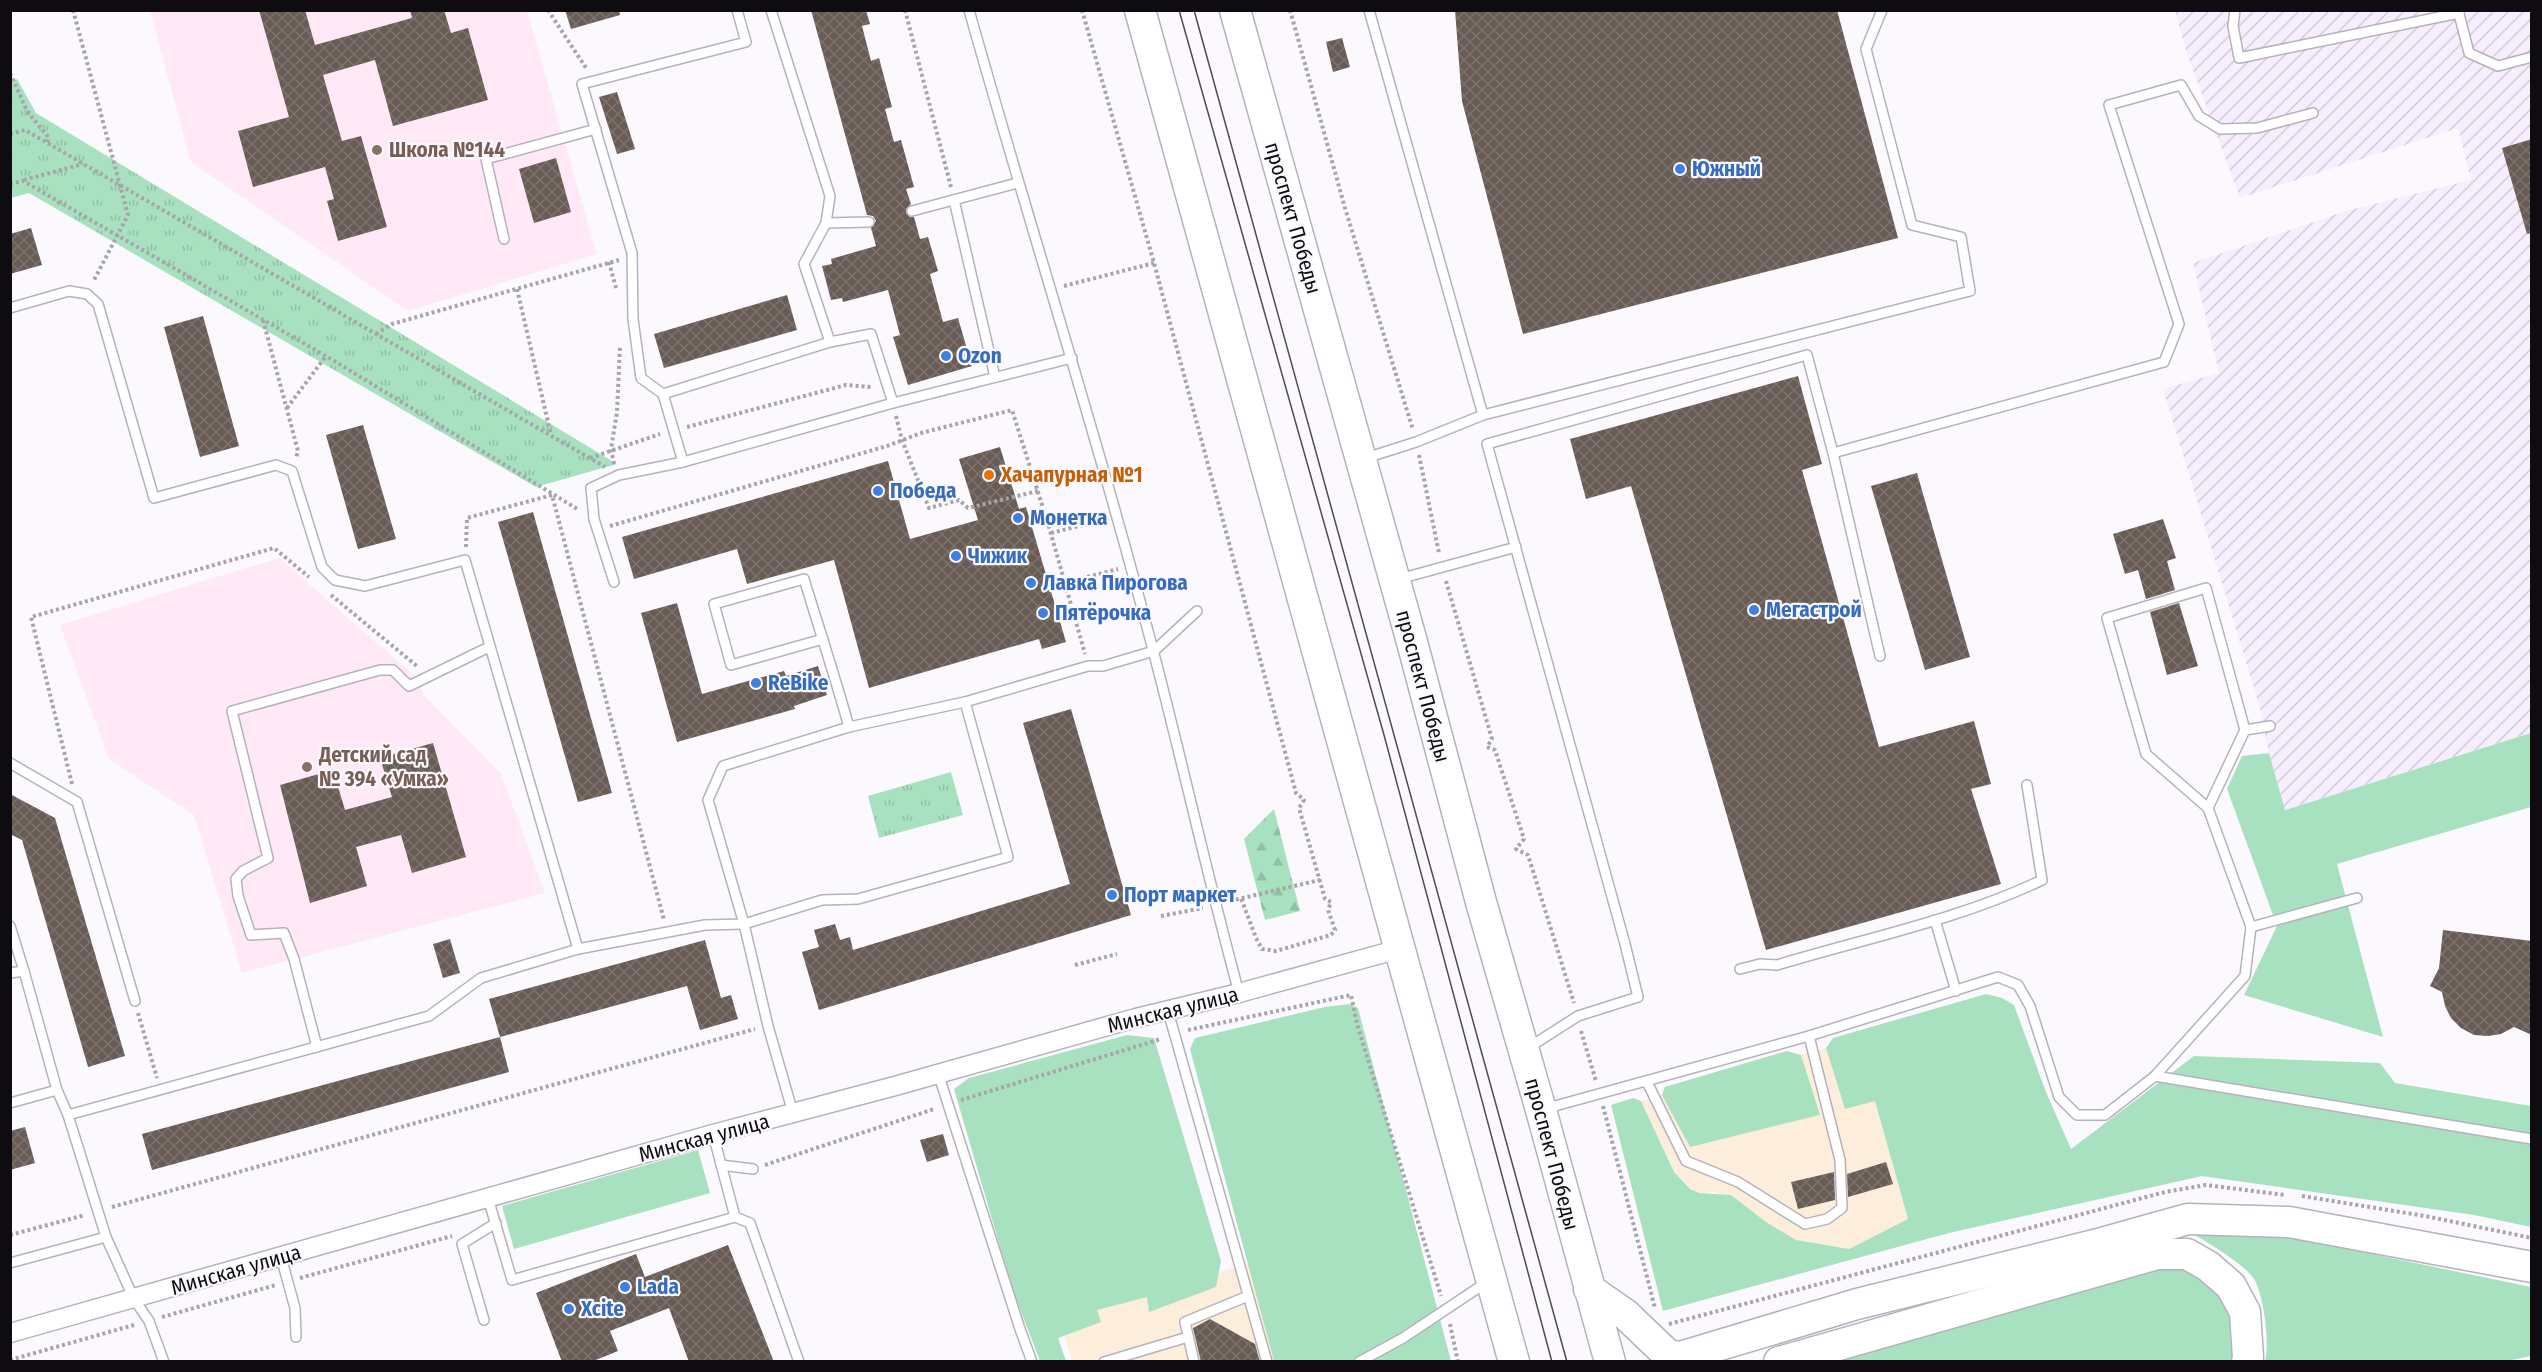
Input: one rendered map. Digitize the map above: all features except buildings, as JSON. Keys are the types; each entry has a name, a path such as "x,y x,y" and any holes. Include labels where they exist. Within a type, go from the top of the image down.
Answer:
{"main road":[{"path":"1140,10 1514,1362"},
{"name":"проспект Победы","path":"1235,10 1395,580 1610,1362"},
{"path":"1589,1289 1625,1314 1668,1355 1680,1357 1857,1304 2188,1219 2289,1222 2532,1267"},
{"path":"1779,1362 2157,1254 2187,1254 2208,1266 2231,1286 2245,1312 2247,1362"}],"street":[{"name":"Минская улица","path":"10,1333 713,1134 1136,1018 1399,950"}],"lane":[{"path":"683,462 663,394 641,378 633,319 632,258 582,84 746,42 737,10"},
{"path":"771,10 830,196 826,223 804,264 830,342"},
{"path":"969,10 1017,183 1072,358 1154,651 1215,906 1239,993"},
{"path":"1369,10 1483,416"},
{"path":"1361,460 1483,416 1970,291 1960,237 1912,225 1866,49 1882,10"},
{"path":"2235,10 2233,26 2240,58 2458,12 2469,53 2498,66 2532,57"},
{"path":"1833,453 2164,362 2180,324 2109,105 2181,85 2199,116 2220,129 2257,128 2313,113"},
{"path":"504,239 486,159 596,129"},
{"path":"912,211 1017,183"},
{"path":"954,200 995,377"},
{"path":"826,223 869,222"},
{"path":"10,308 69,291 87,294 98,304 154,498 276,465 292,471 322,567 335,580 364,586 465,560 578,949"},
{"path":"663,394 830,342 871,334 893,403"},
{"path":"1523,1050 1578,1016 1638,998 1487,444 1807,356 1833,453 1880,656"},
{"path":"614,582 594,519 591,488 617,474 683,462 893,403 1072,358"},
{"path":"1395,580 1516,547"},
{"path":"823,639 731,665 714,604 804,579 823,639 849,727"},
{"path":"1541,1110 1809,1036 1998,977 2018,985 2030,1005 2058,1097 2077,1115 2105,1115 2155,1076 2245,976 2251,927 2208,808 2146,754 2107,618 2206,588 2245,730 2208,808"},
{"path":"793,1113 768,1026 744,924 708,800 723,766 849,727 965,702 1088,666 1103,666 1154,651 1197,611"},
{"path":"317,1047 294,959 284,933 251,935 238,896 236,879 243,871 268,858 232,711 380,670 393,670 409,686 489,648"},
{"path":"68,1115 429,1016 481,978 578,949 705,926 744,924 822,900 858,899 1008,857 965,702"},
{"path":"2245,730 2270,726"},
{"path":"10,763 77,802 135,1000"},
{"path":"1740,969 1760,964 1776,965 1935,921 2000,900 2043,880 2027,785"},
{"path":"2251,927 2357,898"},
{"path":"1935,921 1956,991"},
{"path":"10,926 57,1090 68,1115 106,1237 134,1299 149,1321 164,1362"},
{"path":"10,973 24,971"},
{"path":"1168,1011 1267,1362"},
{"path":"1647,1082 1686,1161 1738,1182 1805,1224 1827,1219 1842,1208 1840,1160 1809,1036"},
{"path":"938,1073 1032,1362"},
{"path":"2155,1076 2532,1139"},
{"path":"10,1103 57,1090"},
{"path":"713,1134 735,1217"},
{"path":"721,1165 753,1169"},
{"path":"488,1197 512,1280 735,1217 750,1223 799,1362"},
{"path":"484,1320 462,1244 496,1223"},
{"path":"10,1263 106,1237"},
{"path":"281,1257 295,1308 296,1337"},
{"path":"1359,1362 1403,1338 1491,1279"},
{"path":"1194,1362 1185,1322 1248,1296"},
{"path":"1104,1362 1188,1337"}],"path":[{"path":"73,10 128,215 87,294"},
{"path":"548,10 595,81"},
{"path":"905,10 954,200"},
{"path":"1082,10 1154,263 1296,793 1304,801 1299,808 1325,899 1331,902 1328,910 1335,930 1331,935 1276,951 1262,949 1241,898"},
{"path":"1290,10 1345,208 1416,442 1442,567 1492,739 1487,747 1495,750 1524,839 1516,849 1528,855 1575,1006"},
{"path":"10,73 27,111 49,138 47,143"},
{"path":"10,134 25,130 617,474"},
{"path":"10,184 84,164"},
{"path":"23,180 326,356 594,519"},
{"path":"376,334 392,324 609,262 632,258"},
{"path":"609,262 618,296"},
{"path":"1052,289 1154,263"},
{"path":"517,289 551,436"},
{"path":"263,319 298,451 292,471"},
{"path":"617,474 610,449 617,412 621,339"},
{"path":"286,409 326,356"},
{"path":"590,458 610,449 674,430 846,385 888,388"},
{"path":"893,403 902,440 929,508 958,500 968,508 1038,491"},
{"path":"597,530 921,433 1012,411 1051,533 1088,666"},
{"path":"465,560 467,518 552,495"},
{"path":"552,495 668,934"},
{"path":"1051,533 1104,519"},
{"path":"77,802 31,617 274,548 311,578"},
{"path":"1064,583 1128,566"},
{"path":"329,594 430,677"},
{"path":"1161,916 1215,906 1320,880"},
{"path":"1075,965 1116,954"},
{"path":"753,1169 948,1104 1204,1025 1351,995 1357,1024 1442,1300"},
{"path":"135,1000 160,1090"},
{"path":"10,1235 768,1026"},
{"path":"1581,1029 1657,1315"},
{"path":"10,1360 496,1223"},
{"path":"1449,1320 1458,1362"}],"shaded area":[{"name":"Школа №144","path":"150,11 527,11 597,254 408,311 191,162"},
{"path":"2175,11 2531,11 2531,733 2284,810 2260,708 2163,389 2219,373 2193,263 2346,211 2471,180 2458,128 2240,198 2187,54"},
{"name":"Детский сад № 394 «Умка»","path":"279,558 416,677 423,694 501,774 545,893 242,973 194,815 109,759 60,625"},
{"path":"1826,1048 1845,1108 1875,1101 1908,1220 1849,1249 1796,1240 1715,1192 1699,1193 1690,1189 1674,1172 1641,1101 1662,1095 1665,1087 1787,1051 1801,1055"},
{"path":"1251,1263 1278,1361 1072,1361 1059,1317"}],"green space":[{"path":"17,79 36,113 617,464 536,487 29,193 11,198 11,81"},
{"path":"2531,733 2531,807 2337,864 2383,1037 2244,995 2277,926 2227,789 2242,756 2269,753 2285,810"},
{"path":"951,772 963,815 879,838 868,796"},
{"path":"1274,809 1300,911 1265,920 1244,839"},
{"path":"1986,994 2002,998 2014,1005 2046,1092 2071,1149 2194,1056 2380,1063 2395,1083 2531,1106 2531,1227 2474,1215 2202,1176 1949,1233 1663,1311 1611,1105 1633,1098 1641,1101 1674,1172 1690,1189 1699,1193 1731,1195 1766,1222 1796,1240 1849,1249 1908,1219 1875,1101 1845,1109 1826,1048 1833,1038"},
{"path":"1350,1004 1358,1008 1451,1361 1274,1361 1190,1049 1195,1038 1325,1007"},
{"path":"1127,1035 1154,1038 1221,1261 1216,1287 1149,1312 1147,1297 1097,1310 1101,1322 1058,1338 1066,1361 1040,1361 1013,1291 954,1089 969,1078"},
{"path":"1787,1051 1801,1055 1820,1115 1690,1147 1662,1095 1665,1087"},
{"path":"698,1150 710,1193 514,1249 502,1206"},
{"path":"2230,1229 2299,1239 2531,1287 2531,1356 2502,1362 2265,1361 2267,1343 2265,1320 2261,1296 2254,1279 2233,1259 2186,1230"},
{"path":"2181,1265 2207,1278 2223,1297 2233,1328 2231,1361 1808,1362 2132,1270"}],"tram line":[{"path":"1179,10 1384,735 1552,1362"},
{"path":"1194,10 1567,1362"}],"place":[{"name":"Школа №144","path":"377,150"},
{"name":"Южный","path":"1680,169"},
{"name":"Ozon","path":"946,356"},
{"name":"Хачапурная №1","path":"989,475"},
{"name":"Победа","path":"878,491"},
{"name":"Монетка","path":"1018,518"},
{"name":"Чижик","path":"956,556"},
{"name":"Лавка Пирогова","path":"1031,583"},
{"name":"Мегастрой","path":"1754,610"},
{"name":"Пятёрочка","path":"1043,613"},
{"name":"ReBike","path":"756,683"},
{"name":"Детский сад № 394 «Умка»","path":"307,767"},
{"name":"Порт маркет","path":"1112,895"},
{"name":"Lada","path":"625,1287"},
{"name":"Xcite","path":"569,1309"}]}
